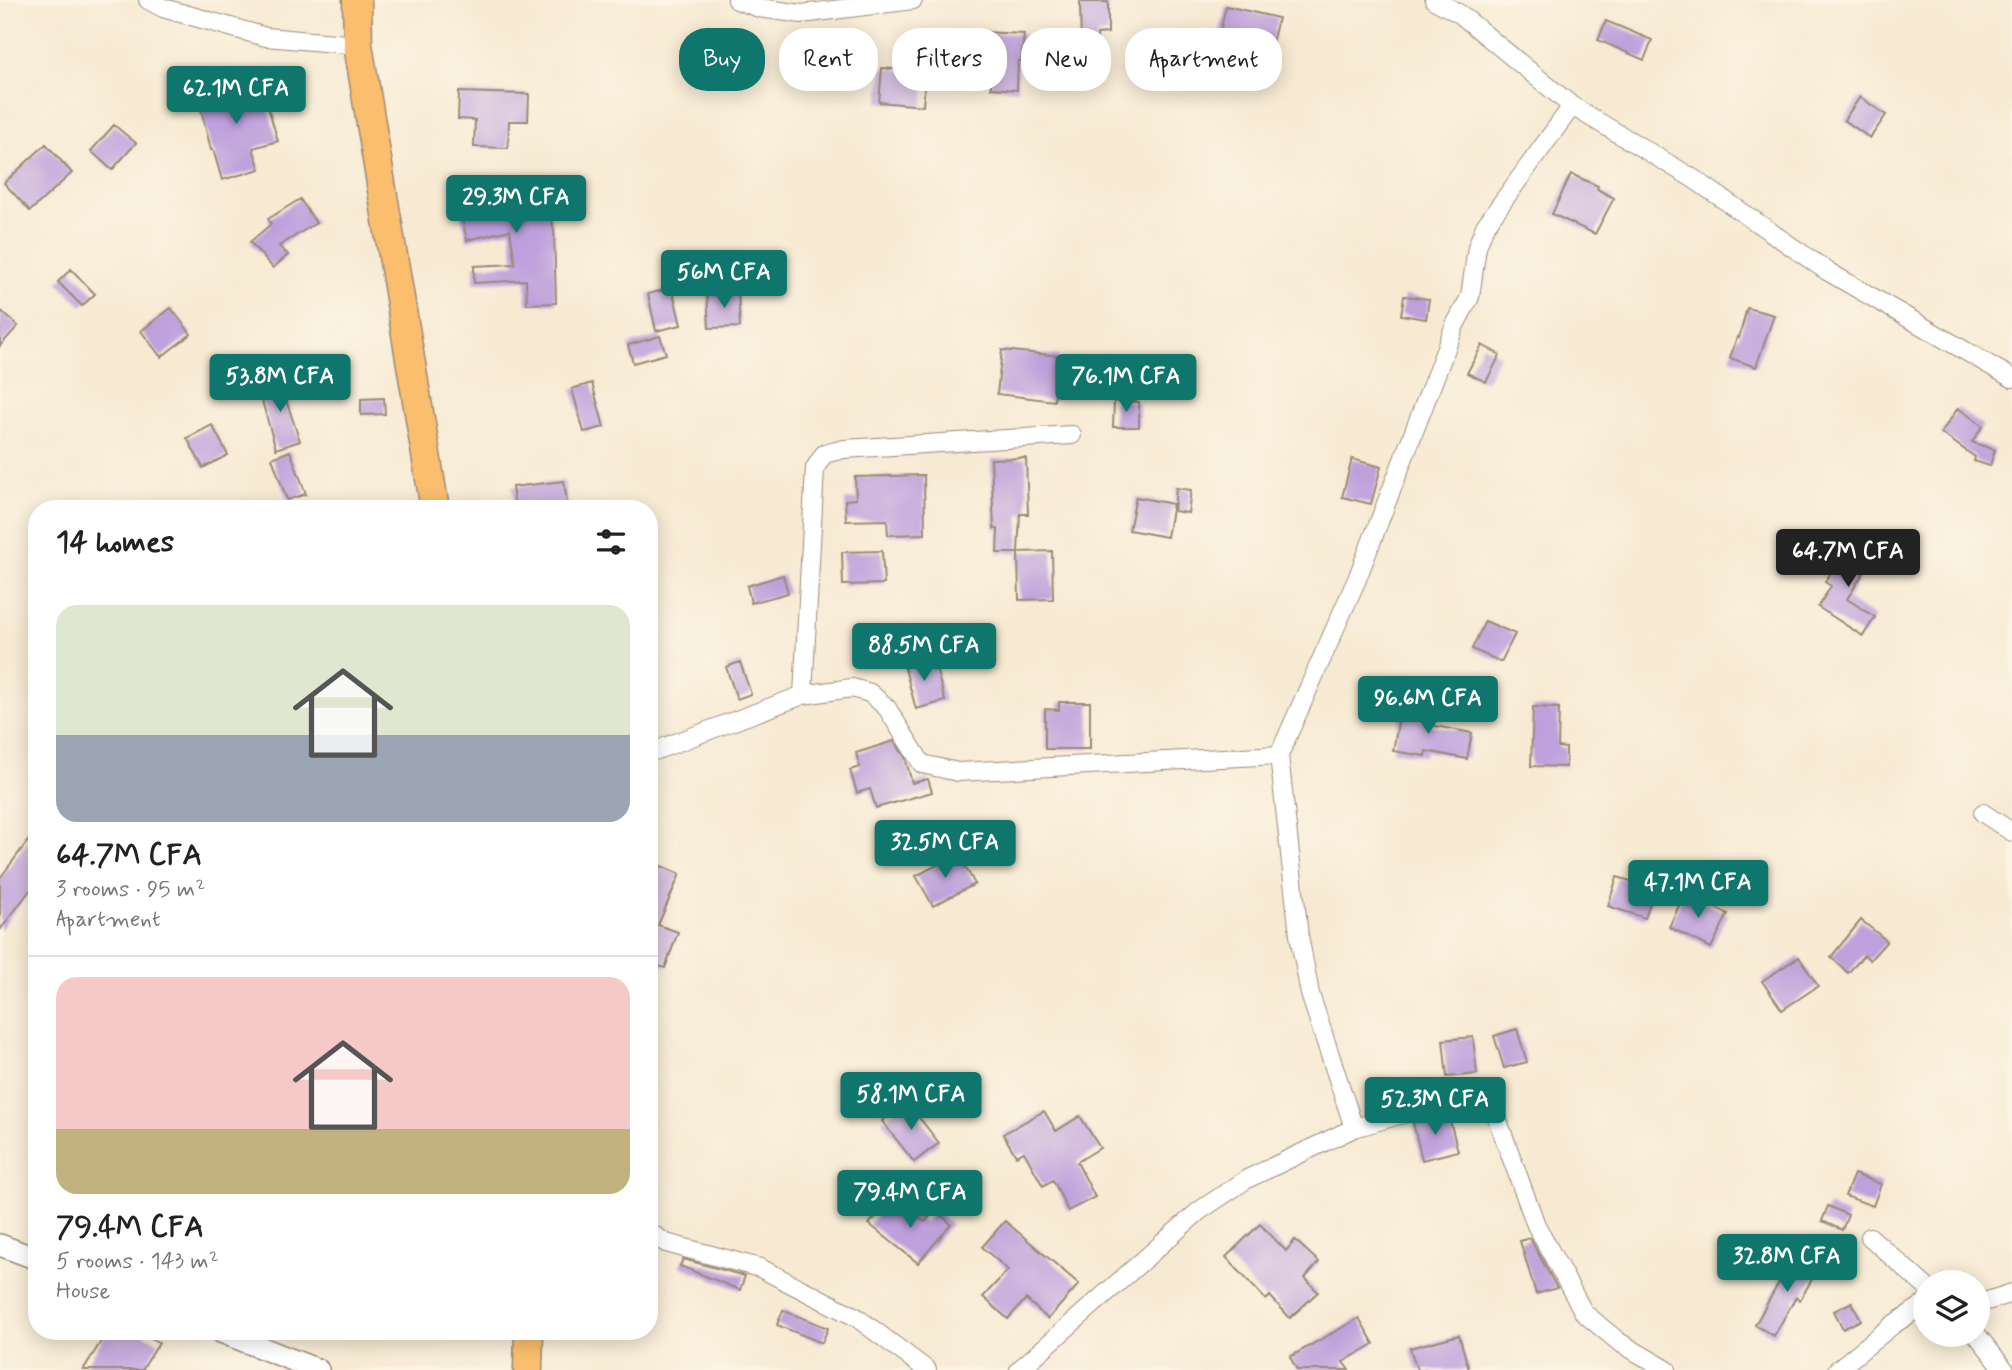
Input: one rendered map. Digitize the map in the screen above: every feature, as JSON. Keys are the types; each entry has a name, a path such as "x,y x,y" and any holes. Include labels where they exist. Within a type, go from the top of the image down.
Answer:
{"main road":[{"path":"357,0 358,45 434,500"},
{"path":"528,1340 528,1370"}],"street":[{"path":"148,0 163,8 266,37 358,45"},
{"path":"737,0 759,8 802,14 913,0"},
{"path":"1434,0 1460,14 1572,106 1694,179 1826,271 2012,378"},
{"path":"1354,1128 1310,994 1299,935 1279,755 1357,579 1455,325 1470,297 1477,247 1485,226 1572,106"},
{"path":"803,695 815,467 824,454 844,449 1072,435"},
{"path":"658,750 803,695 852,688 870,693 887,708 922,764 958,772 1279,755"},
{"path":"1983,813 2012,832"},
{"path":"1019,1370 1199,1211 1247,1179 1354,1128 1466,1096 1481,1097 1494,1110 1536,1225 1584,1312 1619,1342 1667,1370"},
{"path":"1870,1237 1913,1275"},
{"path":"658,1238 666,1243 760,1268 856,1317 927,1370"},
{"path":"0,1245 28,1256"},
{"path":"1990,1300 2012,1293"},
{"path":"1837,1370 1913,1312"},
{"path":"241,1340 318,1370"},
{"path":"1984,1347 2005,1370"}],"building":[{"path":"1080,2 1108,2 1108,28 1081,28"},
{"path":"1226,6 1278,18 1276,28 1221,28"},
{"path":"1606,21 1652,40 1644,60 1598,40"},
{"path":"1007,33 1021,34 1017,90 1007,89"},
{"path":"882,68 892,69 892,91 924,91 923,106 879,102"},
{"path":"239,69 255,107 267,104 278,141 253,148 260,169 222,180 213,149 211,150 198,97 220,91 215,79"},
{"path":"459,92 529,94 528,121 509,121 508,148 474,147 475,120 458,119"},
{"path":"1860,97 1886,115 1870,138 1844,120"},
{"path":"114,125 136,143 112,170 91,151"},
{"path":"46,144 72,173 30,211 4,183"},
{"path":"1571,174 1598,186 1597,189 1614,198 1595,234 1552,214"},
{"path":"541,175 554,230 556,303 527,304 526,280 474,283 474,266 515,264 510,230 467,240 457,198 513,185 513,182"},
{"path":"300,199 316,223 279,246 288,255 273,268 250,242 271,224 268,219"},
{"path":"71,269 95,294 82,306 58,282"},
{"path":"672,288 681,325 656,331 648,294"},
{"path":"738,291 740,327 709,328 707,293"},
{"path":"1404,296 1429,299 1426,319 1401,315"},
{"path":"171,308 191,334 161,357 141,331"},
{"path":"1747,308 1774,315 1756,367 1730,358"},
{"path":"0,310 18,326 0,346"},
{"path":"660,336 666,354 633,363 628,345"},
{"path":"1482,345 1500,355 1486,382 1467,373"},
{"path":"1002,350 1059,356 1054,401 997,394"},
{"path":"289,381 294,394 285,397 300,441 276,449 259,391"},
{"path":"592,383 604,427 584,432 572,389"},
{"path":"384,398 385,414 361,415 361,399"},
{"path":"1114,401 1139,402 1139,427 1113,427"},
{"path":"1958,408 1983,426 1972,442 1995,450 1990,466 1974,461 1975,457 1941,433"},
{"path":"212,425 228,455 203,468 187,438"},
{"path":"290,451 306,494 287,500 272,458"},
{"path":"1026,458 1028,514 1020,514 1018,552 1052,551 1053,599 1019,600 1018,553 997,553 998,529 994,529 991,459"},
{"path":"1352,459 1381,467 1371,504 1342,497"},
{"path":"924,475 925,534 888,535 887,520 846,521 845,500 856,499 855,477"},
{"path":"564,481 567,500 514,500 512,487"},
{"path":"1176,488 1191,490 1188,513 1174,511"},
{"path":"1136,497 1173,504 1167,537 1129,530"},
{"path":"1852,540 1875,555 1847,599 1875,617 1863,636 1818,607 1831,586 1825,582"},
{"path":"882,551 884,584 843,585 842,552"},
{"path":"783,575 788,593 751,603 747,586"},
{"path":"1485,621 1515,634 1501,662 1472,649"},
{"path":"933,657 945,701 916,709 904,665"},
{"path":"740,662 751,694 737,699 726,667"},
{"path":"1059,702 1090,702 1090,749 1045,749 1045,709 1059,710"},
{"path":"1401,706 1433,711 1430,725 1472,733 1467,759 1426,751 1425,756 1393,751"},
{"path":"1533,707 1559,708 1558,747 1566,748 1566,767 1531,766"},
{"path":"894,741 905,757 912,783 928,779 932,792 876,808 870,789 857,793 850,770 860,767 856,753"},
{"path":"28,841 28,893 0,930 0,878"},
{"path":"958,854 975,884 933,906 916,876"},
{"path":"658,865 680,874 658,925"},
{"path":"1617,877 1655,888 1645,918 1608,906"},
{"path":"1685,893 1728,914 1711,948 1669,927"},
{"path":"1861,920 1887,941 1870,960 1864,955 1848,973 1831,957"},
{"path":"658,925 678,932 665,968 658,966"},
{"path":"1799,957 1818,986 1782,1010 1762,981"},
{"path":"1517,1029 1527,1062 1504,1068 1494,1036"},
{"path":"1473,1037 1477,1074 1447,1077 1443,1040"},
{"path":"907,1102 939,1143 914,1162 882,1121"},
{"path":"1044,1111 1056,1131 1080,1116 1100,1148 1077,1162 1095,1197 1068,1211 1053,1180 1043,1186 1024,1152 1016,1156 1003,1134"},
{"path":"1448,1113 1458,1151 1422,1160 1413,1123"},
{"path":"1854,1174 1881,1184 1873,1206 1845,1196"},
{"path":"891,1200 909,1216 912,1212 925,1222 935,1210 951,1224 918,1263 869,1224"},
{"path":"1828,1206 1848,1215 1842,1230 1822,1221"},
{"path":"1005,1221 1079,1284 1048,1319 1026,1299 1008,1319 983,1297 1008,1270 982,1247"},
{"path":"1260,1224 1286,1251 1295,1240 1319,1262 1305,1278 1318,1292 1290,1318 1270,1296 1266,1300 1226,1257"},
{"path":"1530,1238 1557,1288 1536,1294 1520,1241"},
{"path":"1795,1254 1819,1267 1800,1300 1796,1297 1774,1336 1755,1325"},
{"path":"683,1259 745,1276 740,1290 680,1266"},
{"path":"1852,1302 1861,1320 1843,1329 1834,1311"},
{"path":"783,1310 828,1328 822,1343 777,1325"},
{"path":"1359,1318 1374,1344 1343,1362 1349,1370 1297,1370 1290,1357"},
{"path":"1459,1335 1469,1370 1417,1370 1410,1348"},
{"path":"102,1340 154,1340 159,1343 142,1370 83,1370"}]}
